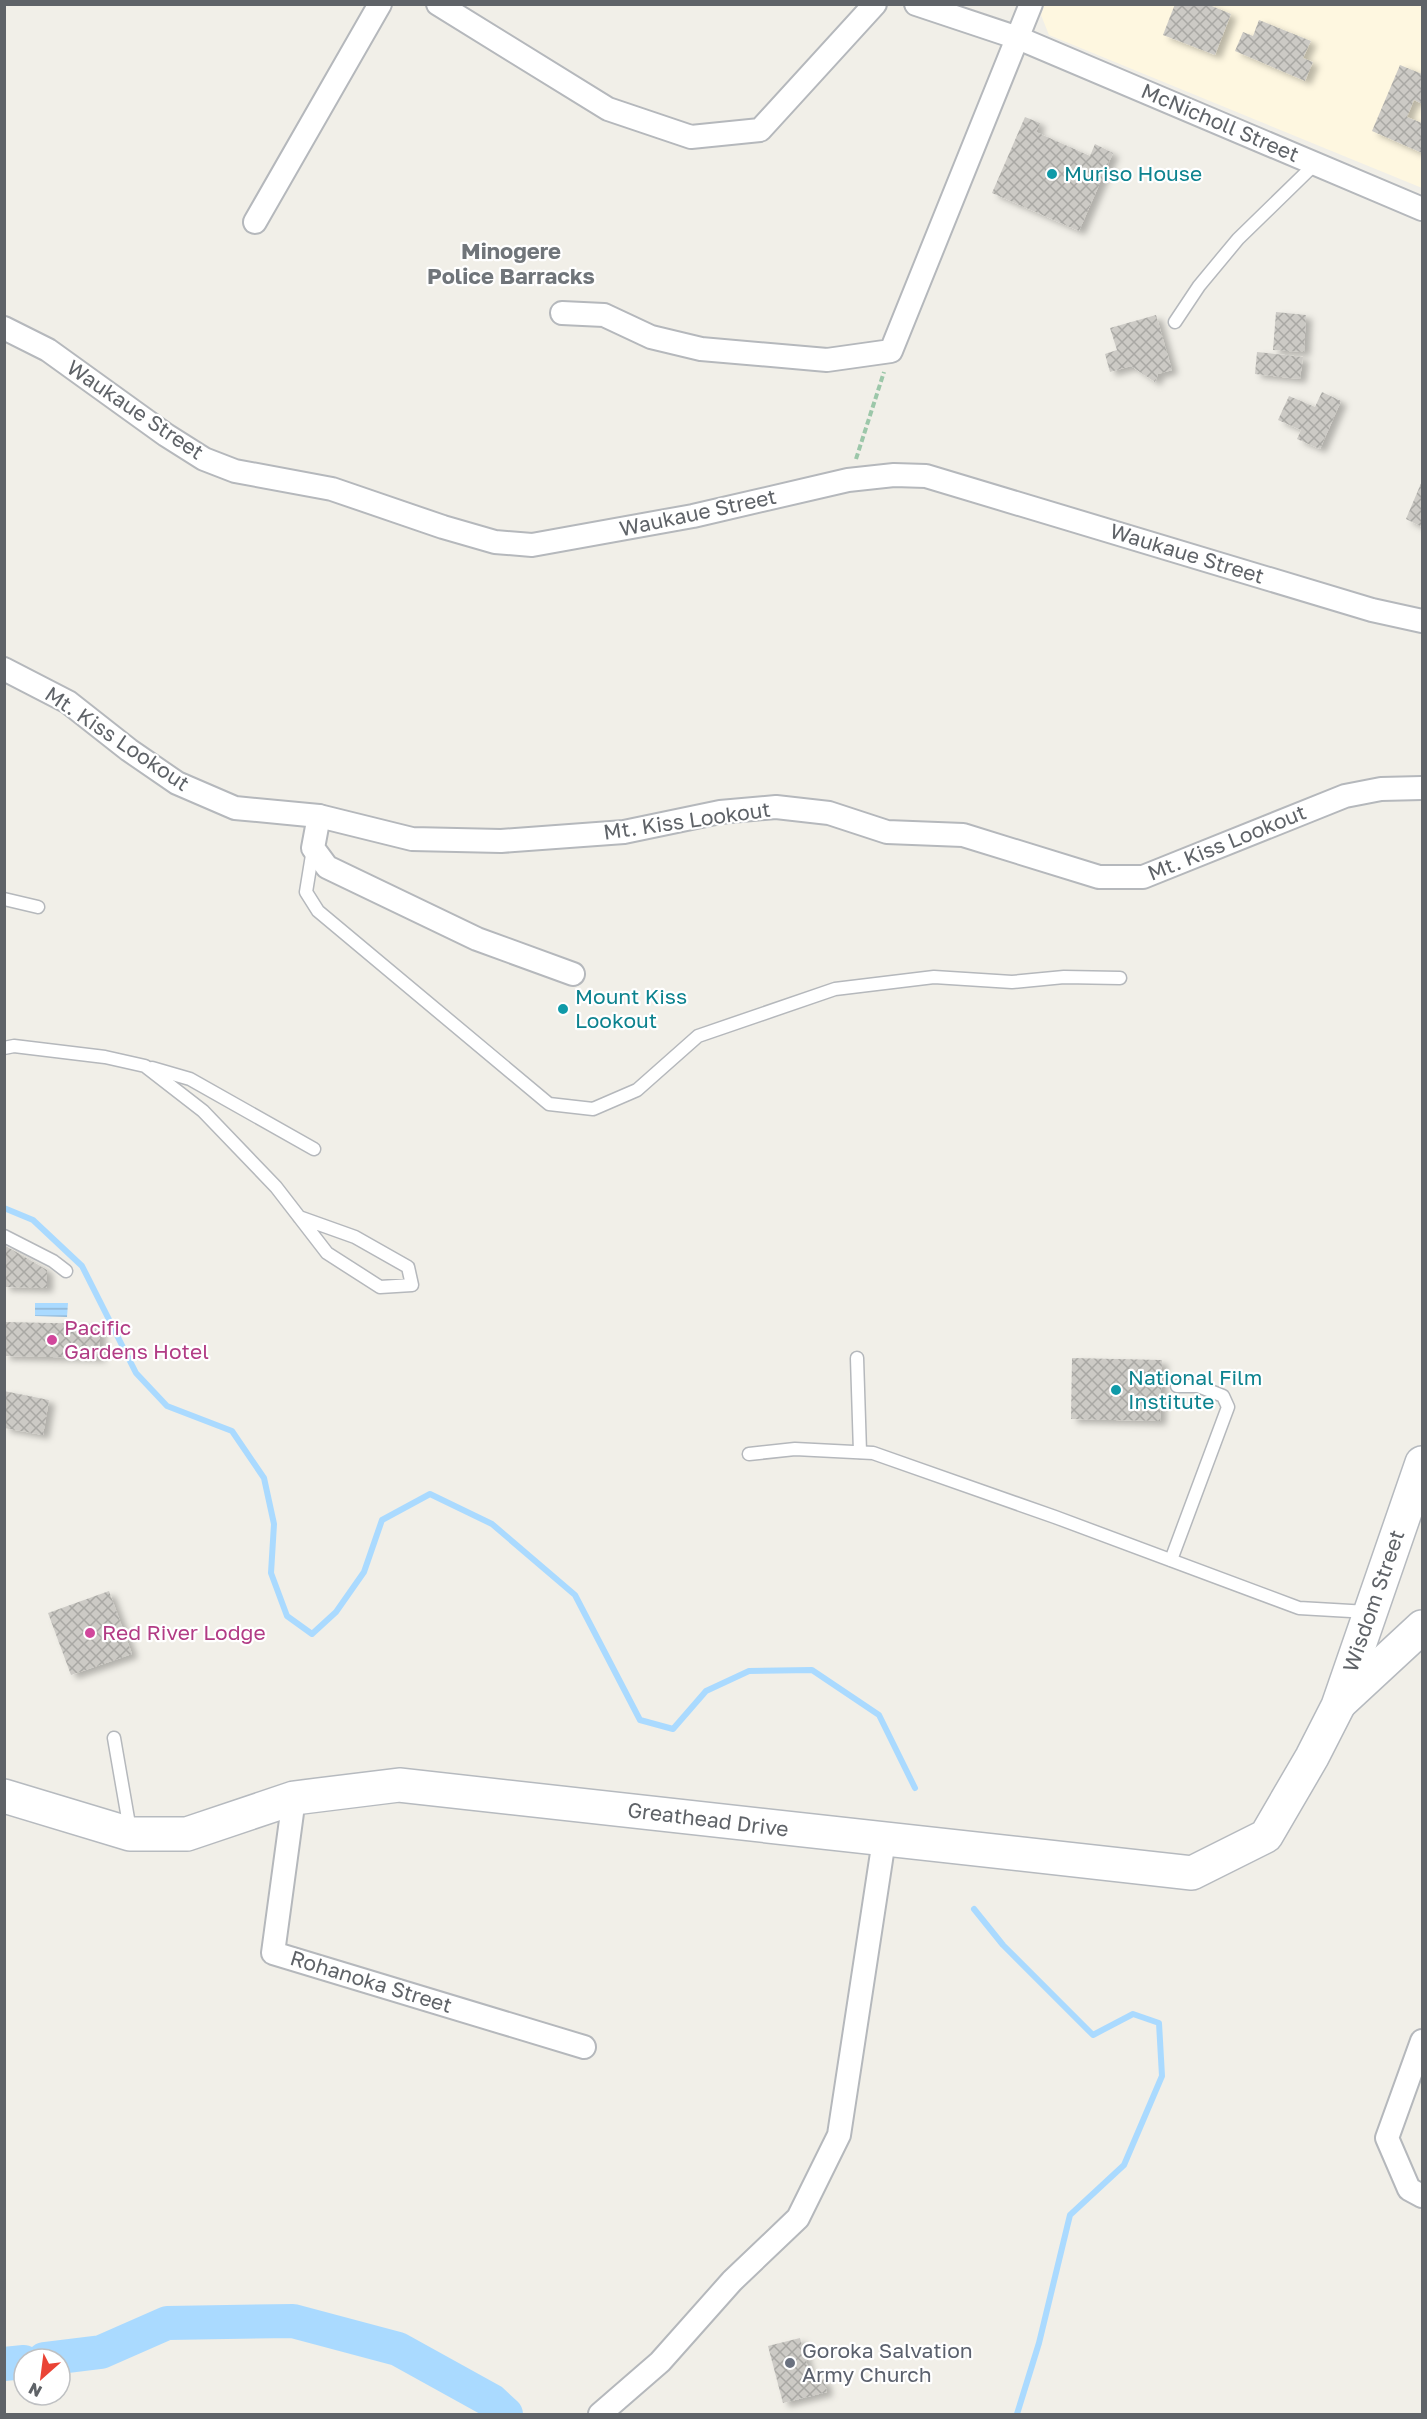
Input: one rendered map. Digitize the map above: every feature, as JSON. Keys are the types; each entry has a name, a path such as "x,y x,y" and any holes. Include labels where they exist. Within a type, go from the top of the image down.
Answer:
{"street":[{"path":"255,222 380,4"},
{"path":"438,4 608,109 691,137 760,130 875,4"},
{"name":"McNicholl Street","path":"916,4 1018,38 1422,209"},
{"path":"562,313 604,315 651,337 701,349 827,360 891,351 1032,4"},
{"name":"Waukaue Street","path":"4,328 48,350 166,435 204,459 235,471 332,489 443,527 495,542 532,545 693,516 848,480 894,475 926,476 1372,610 1422,621"},
{"name":"Mt. Kiss Lookout","path":"4,669 68,702 129,750 177,783 235,808 319,816 412,839 501,841 624,832 720,812 776,807 829,813 887,832 963,835 1099,877 1143,877 1345,796 1381,789 1422,788"},
{"path":"319,816 313,848 327,867 477,939 573,974"},
{"name":"Wisdom Street","path":"1338,1706 1422,1463"},
{"path":"1338,1706 1422,1627"},
{"name":"Greathead Drive","path":"4,1796 130,1834 187,1834 294,1798 399,1785 1192,1872 1266,1836 1312,1757 1338,1706"},
{"name":"Rohanoka Street","path":"294,1798 273,1953 584,2046"},
{"path":"600,2415 660,2362 732,2281 798,2218 804,2208 839,2135 884,1840"},
{"path":"1422,2041 1387,2138 1409,2189 1422,2196"}],"lane":[{"path":"1175,322 1199,286 1238,239 1315,164"},
{"path":"313,848 306,892 318,910 549,1104 593,1109 638,1090 698,1036 835,988 934,977 1012,982 1064,977 1120,978"},
{"path":"4,899 38,907"},
{"path":"4,1048 14,1046 105,1057 190,1079 314,1149"},
{"path":"145,1066 203,1111 276,1187 299,1217 327,1253 380,1287 412,1285 408,1267 355,1237 299,1217"},
{"path":"4,1236 53,1261 66,1272"},
{"path":"857,1358 860,1452"},
{"path":"1171,1560 1228,1407 1223,1396 1198,1386 1177,1386"},
{"path":"749,1454 795,1449 860,1452 884,1457 1055,1517 1299,1608 1369,1612"},
{"path":"114,1738 130,1834"}],"path":[{"path":"848,480 891,351"}],"shaded area":[{"path":"1045,4 1422,5 1422,188 1049,35 1041,15"}],"water":[{"path":"35,1303 68,1303 67,1317 35,1316"}],"building":[{"path":"1175,4 1207,4 1231,14 1215,55 1163,35"},
{"path":"1259,20 1311,41 1303,58 1313,62 1305,81 1235,51 1243,32 1253,36"},
{"path":"1400,65 1422,74 1422,104 1414,100 1407,117 1422,123 1422,153 1372,131"},
{"name":"Muriso House","path":"1025,117 1040,123 1036,132 1090,156 1095,144 1113,153 1079,231 992,193"},
{"path":"1276,312 1306,315 1304,352 1273,350"},
{"path":"1156,315 1172,370 1158,374 1155,382 1131,366 1110,372 1105,354 1117,350 1110,328"},
{"path":"1257,352 1303,357 1300,379 1255,374"},
{"path":"1322,392 1341,401 1320,449 1297,439 1301,430 1278,420 1289,396 1315,407"},
{"path":"1422,481 1422,527 1406,519"},
{"name":"Pacific Gardens Hotel","path":"4,1245 47,1270 47,1288 4,1287"},
{"name":"Pacific Gardens Hotel","path":"4,1322 100,1324 100,1358 4,1356"},
{"name":"National Film Institute","path":"1072,1358 1162,1360 1160,1421 1071,1419"},
{"path":"4,1391 49,1400 43,1435 4,1428"},
{"name":"Red River Lodge","path":"109,1591 132,1654 71,1675 48,1613"},
{"name":"Goroka Salvation Army Church","path":"800,2338 812,2382 824,2379 827,2392 783,2403 768,2346"}],"waterway":[{"path":"4,1208 33,1220 82,1266 136,1373 167,1406 232,1431 264,1478 274,1524 271,1573 287,1616 312,1634 336,1612 364,1572 382,1520 430,1494 492,1524 575,1595 640,1720 673,1729 706,1691 749,1671 812,1670 879,1715 915,1788"},
{"path":"974,1909 1003,1945 1093,2035 1133,2014 1159,2023 1162,2076 1124,2165 1070,2215 1039,2343 1017,2414"},
{"path":"72,2356 101,2352 167,2323 293,2321 398,2349 492,2401 506,2414"},
{"path":"4,2364 12,2363"}],"place":[{"name":"Muriso House","path":"1052,174"},
{"name":"Mount Kiss Lookout","path":"563,1009"},
{"name":"Pacific Gardens Hotel","path":"52,1340"},
{"name":"National Film Institute","path":"1116,1390"},
{"name":"Red River Lodge","path":"90,1633"},
{"name":"Goroka Salvation Army Church","path":"790,2363"}],"district":[{"name":"Minogere Police Barracks","path":"511,264"}]}
